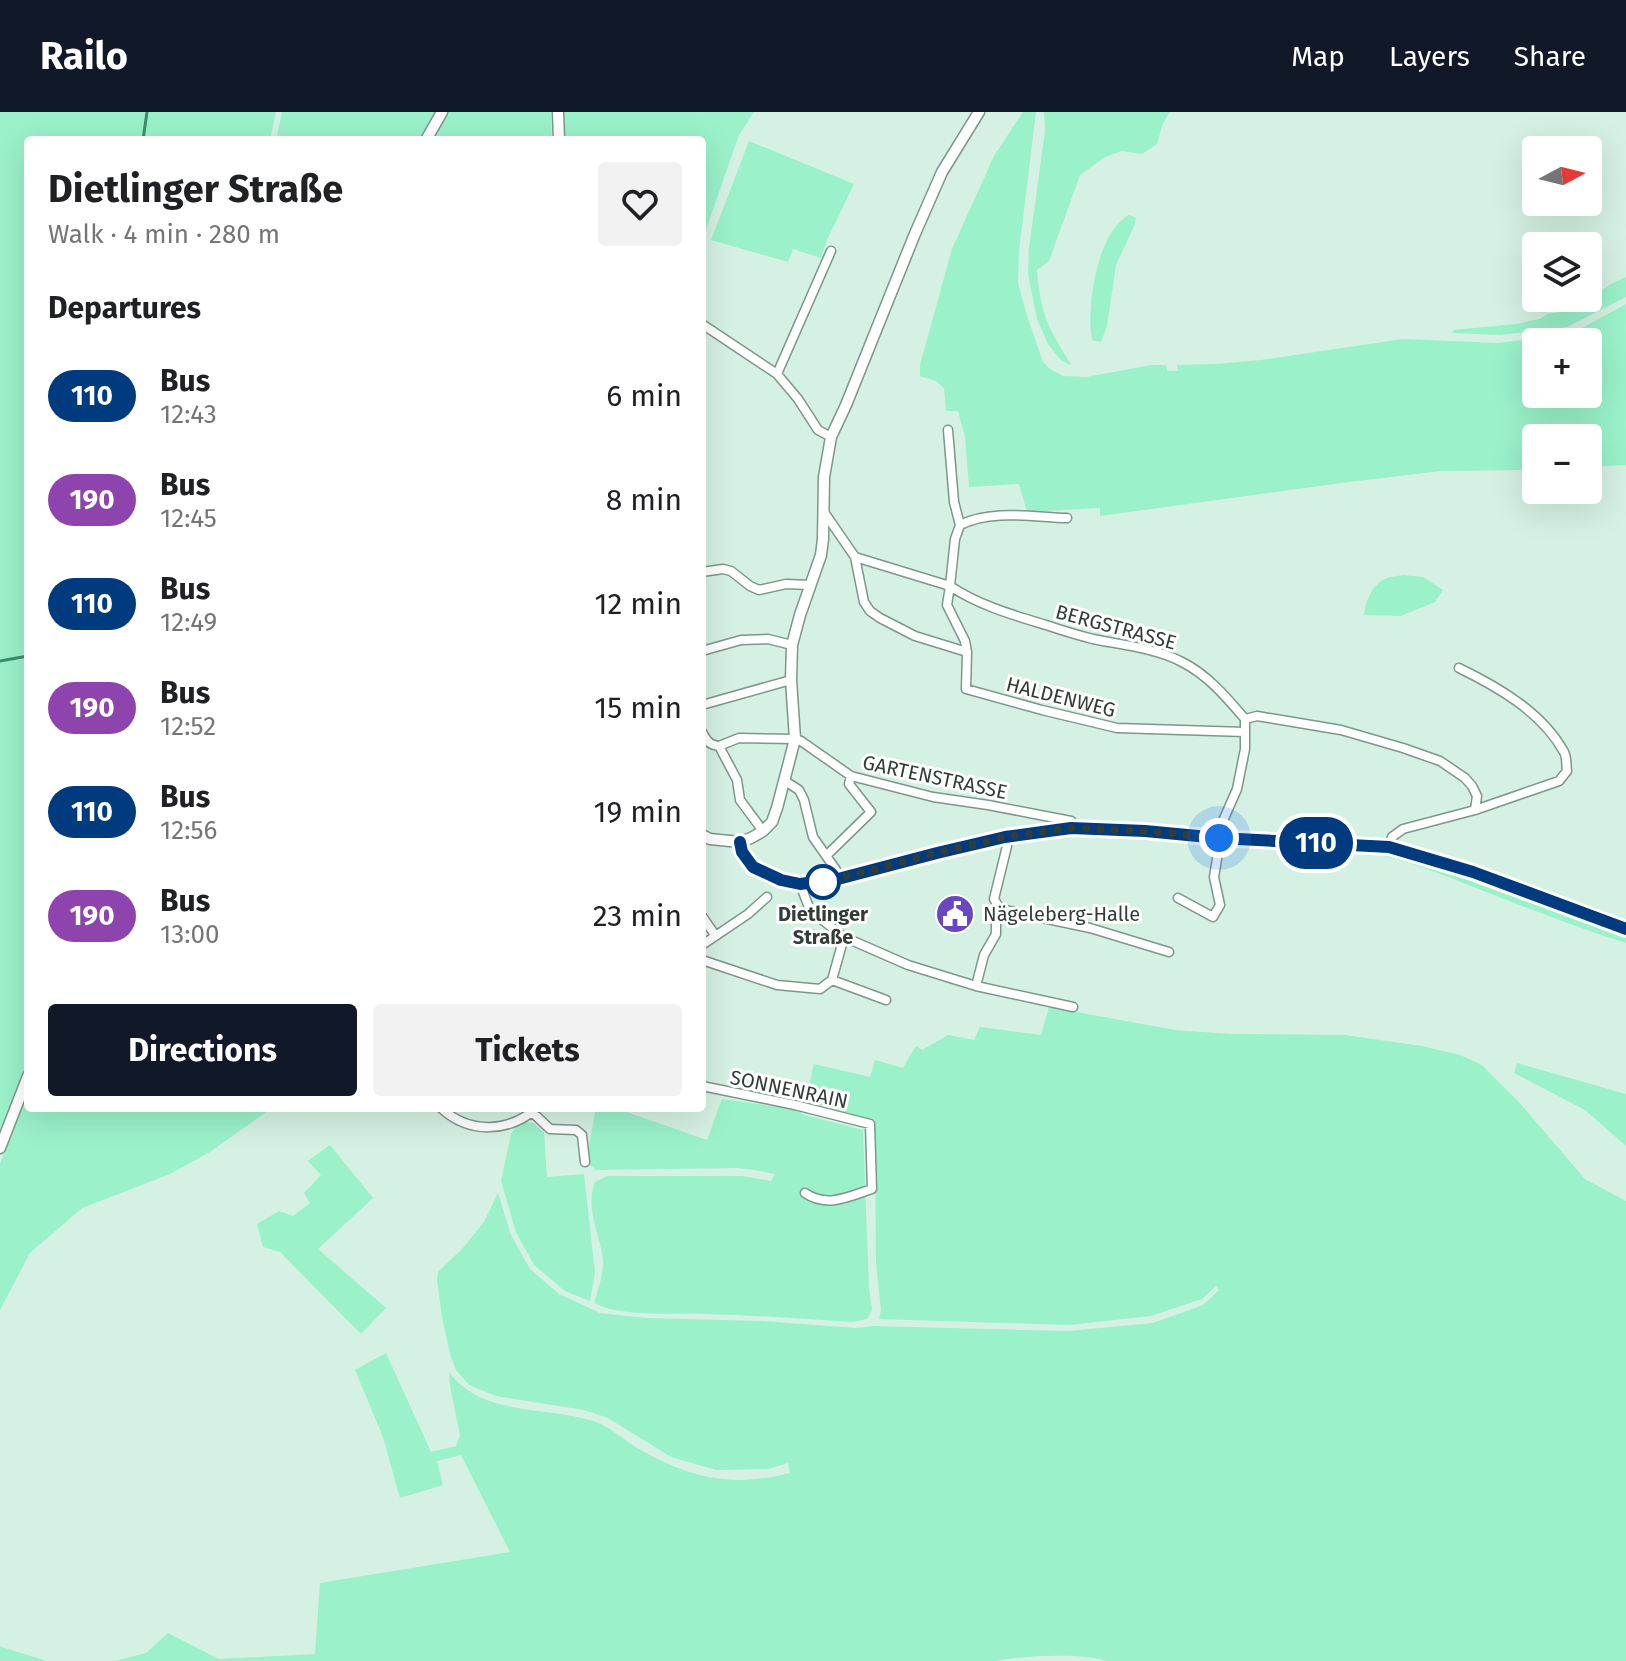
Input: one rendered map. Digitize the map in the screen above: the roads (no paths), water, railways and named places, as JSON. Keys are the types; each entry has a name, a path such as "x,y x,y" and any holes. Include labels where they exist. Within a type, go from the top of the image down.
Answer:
{"street":[{"path":"428,136 442,112"},
{"path":"558,112 559,136"},
{"path":"706,837 740,842 763,831 772,822 795,739 792,645 821,555 824,477 831,437 942,172 979,112"},
{"path":"777,374 831,251"},
{"path":"706,327 777,374 818,430 831,437"},
{"path":"824,512 855,557 864,602 870,611 915,636 967,652 965,641 947,605 955,539 960,525 954,502 948,430"},
{"path":"960,525 972,519 993,516 1067,518"},
{"name":"BERGSTRASSE","path":"855,557 950,586 967,597 1014,615 1086,637 1161,653 1197,671 1223,693 1245,719"},
{"path":"706,571 731,571 759,590 786,584 810,585"},
{"path":"706,650 741,640 768,639 792,645"},
{"name":"HALDENWEG","path":"967,652 966,689 1117,728 1245,732"},
{"path":"1389,847 1392,837 1403,829 1475,810 1559,781 1567,771 1566,754 1542,723 1487,682 1459,668"},
{"path":"706,704 791,680"},
{"path":"1178,898 1213,917 1220,905 1214,877 1219,830 1237,789 1245,749 1245,719 1257,716 1341,730 1440,761 1472,786 1477,796 1475,810"},
{"path":"706,739 711,745 719,746 739,738 795,739"},
{"name":"GARTENSTRASSE","path":"795,739 851,776 933,797 1071,821 1071,828"},
{"path":"719,746 737,780 740,800 763,831"},
{"path":"827,855 871,812 849,784 851,776"},
{"path":"785,781 799,790 813,837 836,870 838,879"},
{"path":"740,842 742,852 753,867 781,880 800,884 838,879 1005,837 1071,828 1389,847 1473,872 1626,929"},
{"path":"1005,837 1007,846 994,899 1000,909 1090,928 1169,952"},
{"path":"800,884 810,910 844,937 908,965 976,986 1073,1007"},
{"path":"706,942 748,914 767,897"},
{"path":"976,986 984,955 996,934 1000,909"},
{"path":"706,922 715,935"},
{"path":"706,961 777,985 820,989 832,980 844,937"},
{"path":"832,980 886,1000"},
{"path":"0,1148 24,1086"},
{"name":"SONNENRAIN","path":"706,1087 870,1124 872,1189 834,1202 814,1199 805,1193"},
{"path":"447,1112 459,1121 492,1127 504,1127 530,1112"},
{"path":"536,1112 550,1129 576,1130 582,1135 585,1162"}],"waterway":[{"path":"144,136 147,112"},
{"path":"0,661 24,657"}],"place":[{"name":"Dietlinger Straße","path":"823,882"},
{"name":"Nägeleberg-Halle","path":"955,914"}]}
